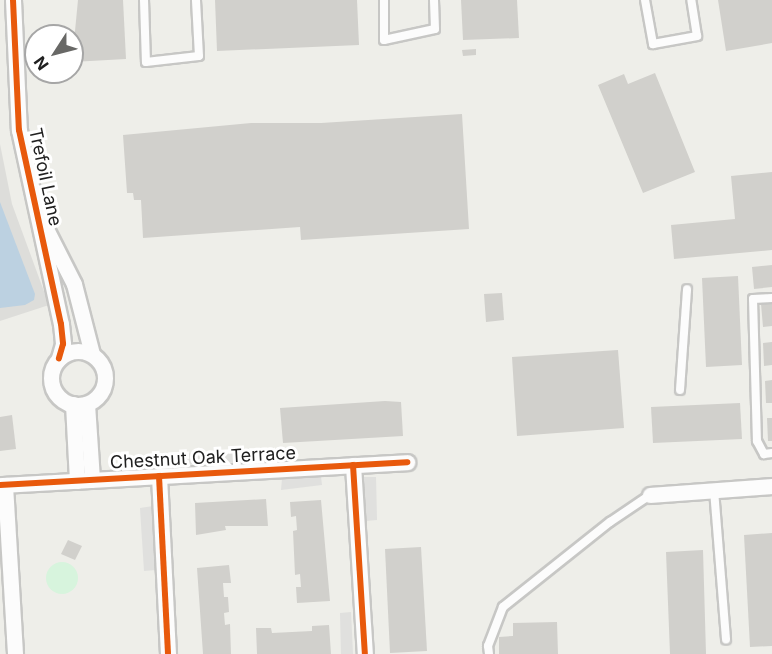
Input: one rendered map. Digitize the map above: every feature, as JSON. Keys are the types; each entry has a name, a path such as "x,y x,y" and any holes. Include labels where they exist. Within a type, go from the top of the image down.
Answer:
{"street":[{"name":"Trefoil Lane","path":"13,0 7,67 19,130 41,220 48,276 61,324 63,344 51,384 61,399 80,404 105,385 104,368 92,354 74,284 41,220"},
{"path":"59,358 75,351 92,354"},
{"path":"80,404 84,480"},
{"name":"Chestnut Oak Terrace","path":"2,485 407,462"},
{"path":"353,465 365,654"},
{"path":"159,476 168,654"},
{"path":"2,485 15,654"},
{"path":"650,495 772,486"}],"lane":[{"path":"144,0 146,62 199,56 196,0"},
{"path":"384,0 384,40 435,29 434,0"},
{"path":"645,0 653,44 697,36 691,0"},
{"path":"680,390 687,289"},
{"path":"772,298 753,299 757,441 764,454 772,453"},
{"path":"714,490 726,640"},
{"path":"489,654 488,646 503,607 610,522 650,495"}],"shaded area":[{"path":"0,144 12,204 49,305 0,321"},
{"path":"270,448 269,461 163,466 163,455"},
{"path":"321,477 322,485 281,490 282,479"},
{"path":"364,477 376,477 377,520 366,521"},
{"path":"153,506 156,570 144,571 140,508"},
{"path":"351,612 353,654 341,654 340,613"}],"green space":[{"path":"62,562 73,567 78,578 73,589 62,594 51,589 46,578 51,567"}],"water":[{"path":"0,202 35,294 34,300 25,305 0,308"}],"building":[{"path":"78,0 123,0 126,59 84,61 84,24 76,24"},
{"path":"215,0 357,0 359,45 217,51"},
{"path":"461,0 517,0 519,38 463,40"},
{"path":"718,0 772,0 772,43 726,51"},
{"path":"476,49 476,55 463,56 462,50"},
{"path":"655,73 695,172 643,193 598,85 624,74 628,84"},
{"path":"462,114 469,229 301,240 300,227 143,238 141,200 134,200 133,193 127,193 123,135 251,123 321,123"},
{"path":"772,172 772,250 674,259 671,225 735,219 731,176"},
{"path":"772,265 772,287 754,289 752,267"},
{"path":"738,276 742,365 706,367 702,278"},
{"path":"502,293 504,320 486,322 484,294"},
{"path":"761,304 772,304 772,326 763,327"},
{"path":"772,342 772,365 764,366 763,343"},
{"path":"618,350 624,428 517,436 512,357"},
{"path":"772,380 772,403 766,403 765,381"},
{"path":"401,402 403,436 283,443 280,408"},
{"path":"740,403 742,439 653,443 651,407"},
{"path":"12,415 16,449 0,451 0,417"},
{"path":"767,418 772,418 772,441 768,441"},
{"path":"266,499 268,526 225,526 226,530 196,535 195,503"},
{"path":"321,500 330,601 297,603 296,587 301,587 300,574 295,575 293,531 297,530 296,516 291,517 290,502"},
{"path":"772,533 772,646 750,647 744,535"},
{"path":"68,540 82,546 75,560 61,554"},
{"path":"421,547 427,651 390,653 385,549"},
{"path":"703,550 706,654 670,654 666,552"},
{"path":"229,565 231,583 223,583 224,597 228,597 229,612 224,613 225,625 230,624 231,654 203,654 197,568"},
{"path":"557,622 558,654 499,654 499,637 513,636 513,623"},
{"path":"329,625 331,654 257,654 256,628 271,628 272,633 312,631 312,626"}],"cycle path":[{"path":"13,0 19,130 61,324 63,344 59,358"},
{"path":"0,485 407,462"},
{"path":"353,465 365,654"},
{"path":"159,476 168,654"}]}
